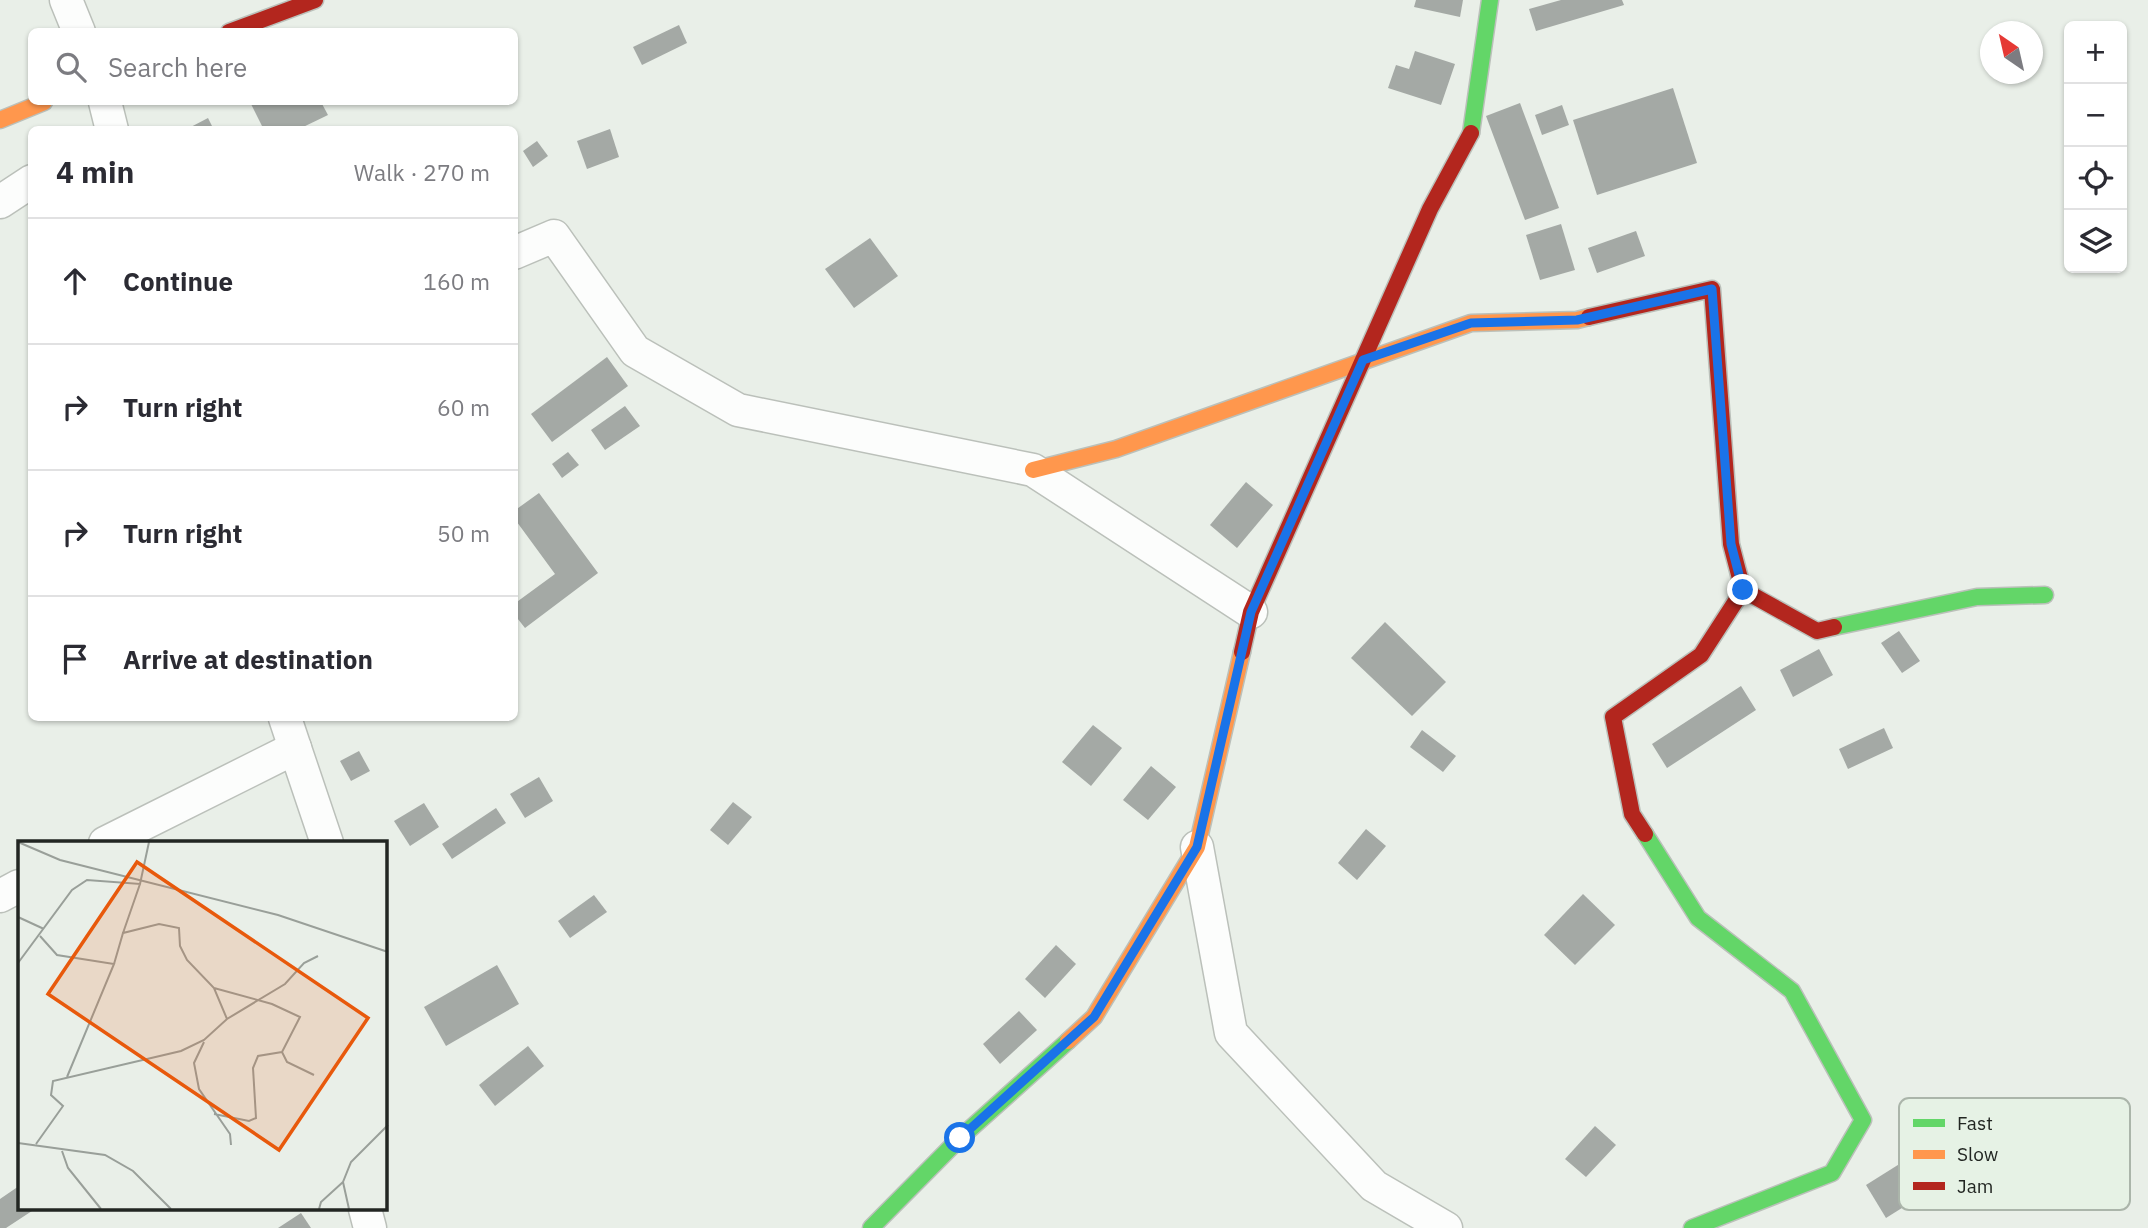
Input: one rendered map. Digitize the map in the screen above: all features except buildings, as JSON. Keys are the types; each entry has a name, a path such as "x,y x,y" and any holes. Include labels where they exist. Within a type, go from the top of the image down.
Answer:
{"street":[{"path":"66,0 77,28"},
{"path":"240,28 315,0"},
{"path":"871,1228 960,1138 1094,1017 1197,847 1251,612 1430,209 1471,138 1490,0"},
{"path":"0,120 37,105"},
{"path":"0,202 28,184"},
{"path":"518,251 554,236 635,351 738,410 1033,470 1251,612"},
{"path":"1033,470 1116,449 1471,323 1577,320 1712,289 1731,544 1743,590 1817,631 1977,597 2045,595"},
{"path":"1692,1228 1832,1173 1863,1120 1792,991 1698,918 1632,814 1613,717 1701,655 1743,590"},
{"path":"286,721 326,841"},
{"path":"109,841 295,748"},
{"path":"1197,847 1231,1033 1374,1186 1446,1228"},
{"path":"0,895 18,886"},
{"path":"365,1210 370,1228"}],"traffic: fast":[{"path":"1471,133 1490,0"},
{"path":"1834,627 1977,597 2045,595"},
{"path":"1645,834 1698,918 1792,991 1863,1120 1832,1173 1692,1228"},
{"path":"871,1228 960,1138 1068,1041"}],"traffic: slow":[{"path":"0,120 37,105"},
{"path":"1033,470 1116,449 1471,323 1577,320 1589,317"},
{"path":"1068,1041 1094,1017 1197,847 1242,652"}],"traffic: jam":[{"path":"240,28 315,0"},
{"path":"1242,652 1251,612 1430,209 1471,133"},
{"path":"1589,317 1712,289 1731,544 1743,590 1817,631 1834,627"},
{"path":"1645,834 1632,814 1613,717 1701,655 1743,590"}],"route":[{"path":"960,1138 1094,1017 1197,847 1251,612 1363,360 1471,323 1577,320 1712,289 1731,544 1743,590"}]}
